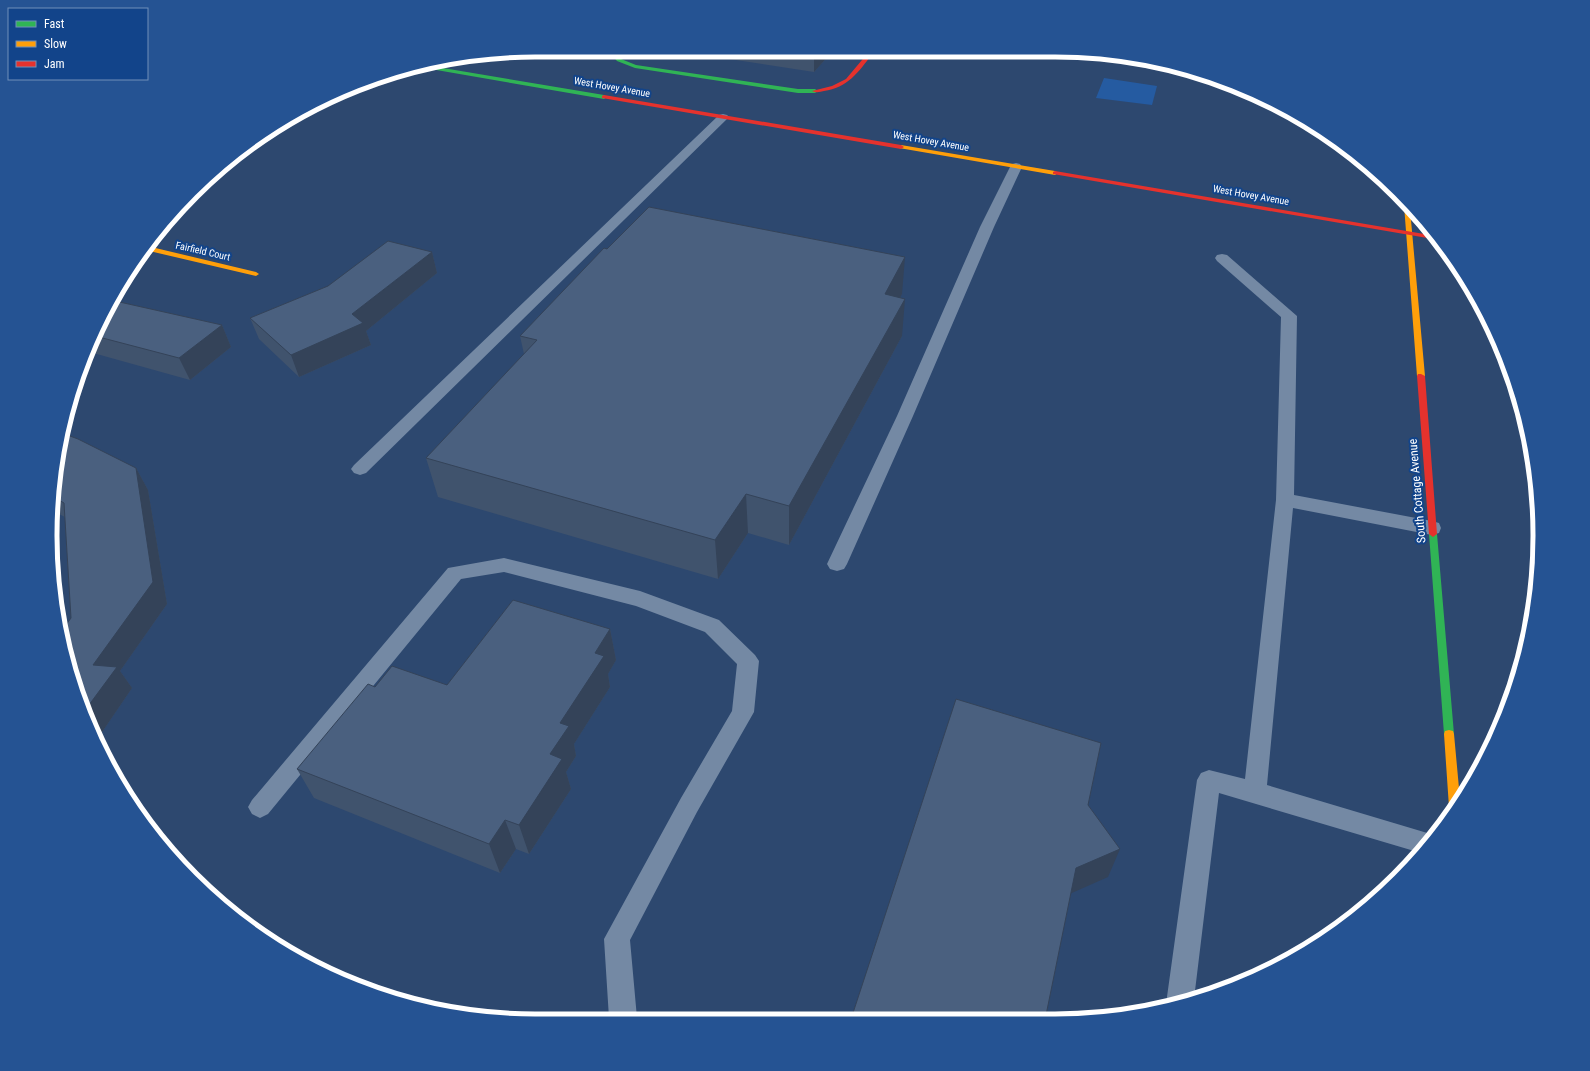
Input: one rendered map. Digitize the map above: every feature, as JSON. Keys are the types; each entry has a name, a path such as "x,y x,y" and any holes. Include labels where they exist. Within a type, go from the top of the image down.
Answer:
{"street":[{"path":"616,57 619,60 635,66 798,91 821,91 835,88 845,83 867,57"},
{"name":"West Hovey Avenue","path":"433,68 1427,236"},
{"name":"South Cottage Avenue","path":"1408,213 1454,797"},
{"name":"Fairfield Court","path":"152,249 256,274"}],"lane":[{"path":"360,470 723,117"},
{"path":"837,564 905,416 987,228 1016,167"},
{"path":"1222,258 1289,316 1285,500 1254,792"},
{"path":"1285,500 1432,528"},
{"path":"260,807 455,573 504,565 640,599 712,626 748,660 743,712 682,818 617,939 623,1014"},
{"path":"1181,997 1209,780 1421,842"}],"shaded area":[{"path":"1104,78 1157,86 1152,105 1096,98"}],"building":[{"path":"649,207 905,257 885,294 905,299 789,506 746,494 715,540 426,458 537,340 520,336 604,248 607,249"},
{"path":"388,241 432,252 352,314 363,323 291,355 250,318 328,286"},
{"path":"118,302 222,325 179,358 100,337"},
{"path":"68,435 136,468 153,582 93,665 117,667 88,706 73,659 65,626 71,618 64,503 58,500 61,473"},
{"path":"513,600 610,629 595,653 604,656 560,723 569,726 550,754 562,759 519,825 505,820 489,844 297,769 368,684 375,687 392,666 447,685"},
{"path":"956,699 1101,743 1088,805 1120,849 1076,868 1046,1014 853,1014"}],"traffic: fast":[{"path":"616,57 619,60 635,66 798,91 815,91"},
{"path":"433,68 604,97"},
{"path":"1433,534 1449,734"}],"traffic: slow":[{"path":"901,147 1055,173"},
{"path":"1408,213 1421,376"},
{"path":"152,250 256,274"},
{"path":"1449,734 1454,798"}],"traffic: jam":[{"path":"815,91 825,90 841,84 853,75 868,57"},
{"path":"604,97 901,147"},
{"path":"1055,173 1428,236"},
{"path":"1421,376 1433,534"}]}
